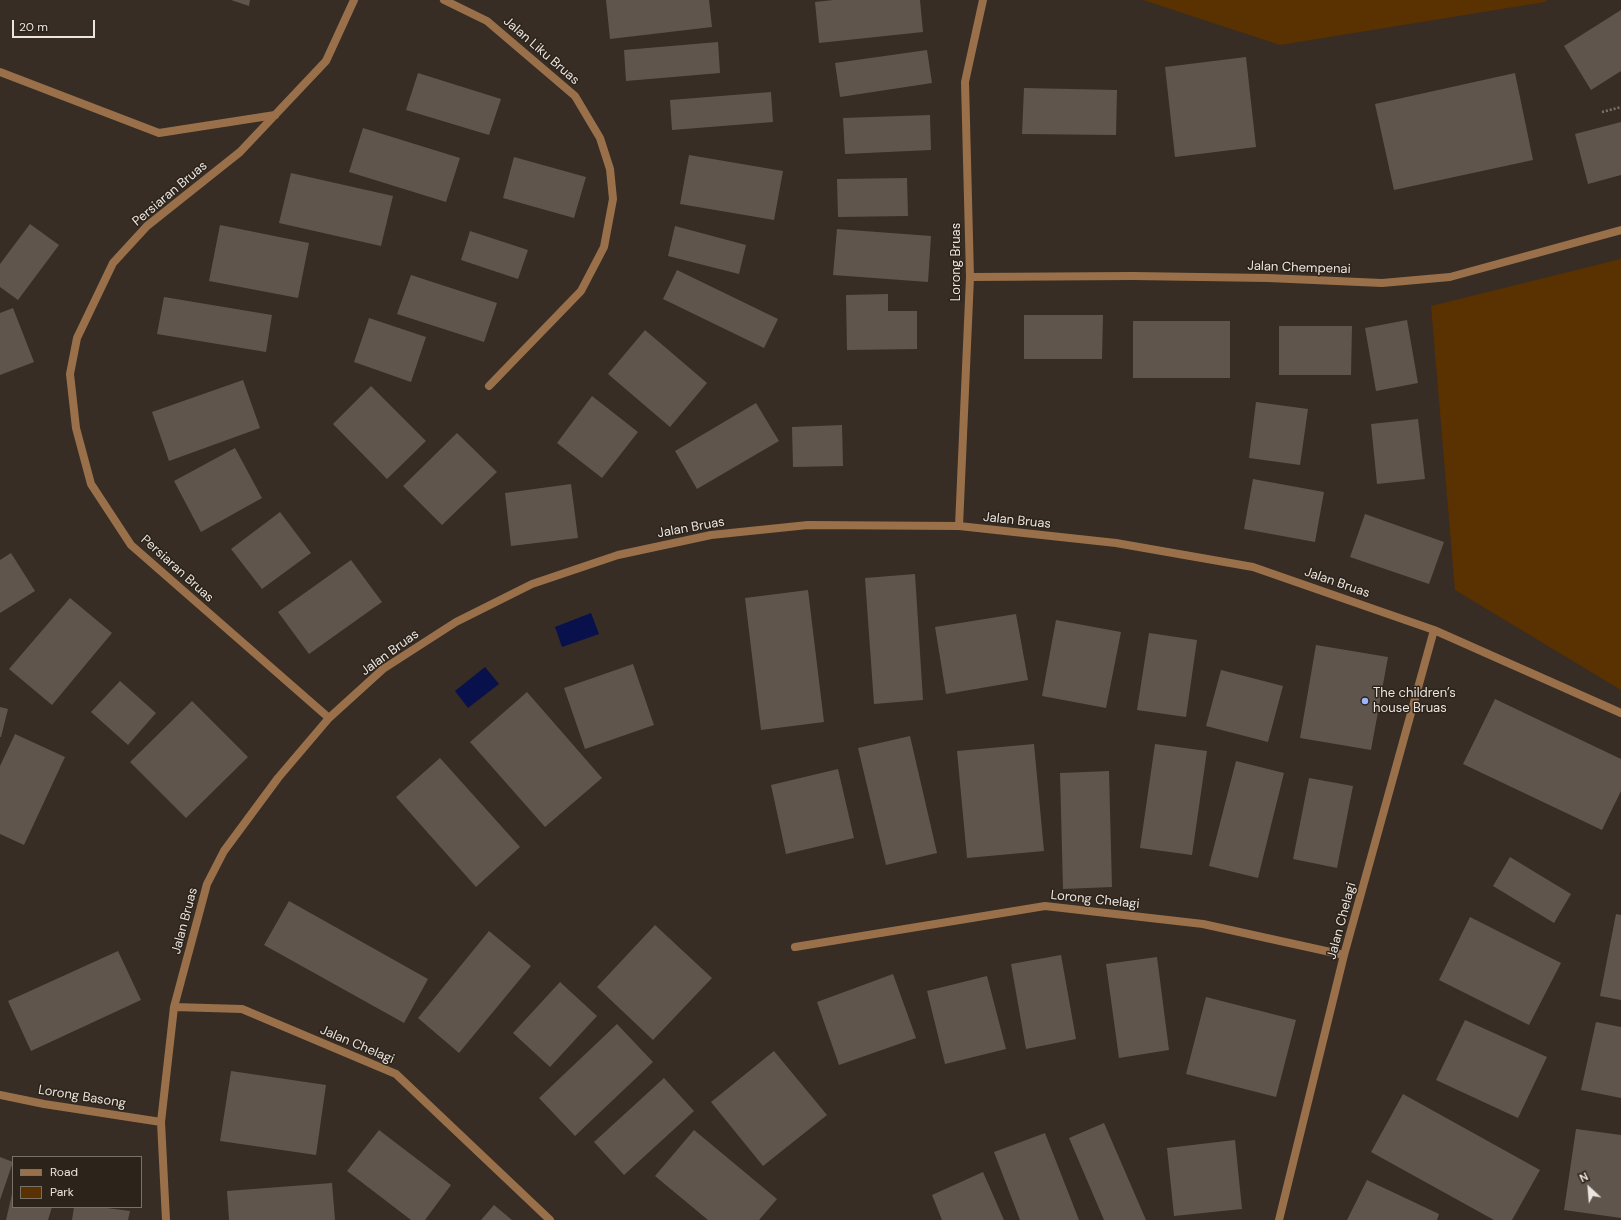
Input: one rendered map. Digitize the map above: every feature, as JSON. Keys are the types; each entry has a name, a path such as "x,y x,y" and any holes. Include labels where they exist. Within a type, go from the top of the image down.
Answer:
{"street":[{"name":"Persiaran Bruas","path":"329,718 131,545 91,484 76,428 70,374 77,338 113,263 147,226 240,152 275,116 326,60 354,0"},
{"name":"Jalan Liku Bruas","path":"444,0 487,21 574,96 600,138 610,169 613,199 604,247 581,291 489,386"},
{"name":"Lorong Bruas","path":"959,526 970,277 965,82 983,0"},
{"path":"0,72 159,133 275,116"},
{"name":"Jalan Chempenai","path":"970,277 1133,276 1260,278 1382,283 1450,277 1621,230"},
{"name":"Jalan Bruas","path":"166,1220 161,1122 174,1007 207,884 224,851 278,778 329,718 383,669 456,622 532,584 618,555 711,535 808,525 959,526 1116,543 1253,568 1434,630 1621,713"},
{"name":"Jalan Chelagi","path":"1279,1220 1344,954 1434,630"},
{"name":"Lorong Chelagi","path":"795,947 1045,906 1203,924 1344,954"},
{"name":"Jalan Chelagi","path":"174,1007 242,1009 396,1074 550,1220"},
{"name":"Lorong Basong","path":"0,1094 44,1104 161,1122"}],"path":[{"path":"1602,112 1621,107"}],"green space":[{"path":"1143,0 1547,0 1545,2 1280,45"},
{"path":"1621,259 1621,690 1455,590 1431,306"}],"shaded area":[{"path":"591,613 599,634 562,647 555,627"},
{"path":"485,667 499,684 468,708 455,691"}],"building":[{"path":"231,0 250,0 249,6"},
{"path":"606,0 709,0 712,27 610,39"},
{"path":"833,0 920,0 923,32 819,43 815,2"},
{"path":"1621,10 1621,71 1591,90 1564,46"},
{"path":"718,42 720,73 626,81 624,50"},
{"path":"927,50 932,83 840,97 835,63"},
{"path":"1246,57 1256,147 1175,157 1165,67"},
{"path":"418,73 501,99 489,135 406,110"},
{"path":"1515,73 1533,160 1394,190 1375,104"},
{"path":"1024,88 1117,90 1116,135 1022,134"},
{"path":"771,92 773,122 672,130 670,100"},
{"path":"930,115 931,150 845,154 843,118"},
{"path":"1621,122 1621,175 1588,184 1575,134"},
{"path":"363,128 460,158 446,202 349,172"},
{"path":"689,155 783,171 774,220 680,204"},
{"path":"514,157 586,177 574,218 503,198"},
{"path":"291,173 393,196 381,246 279,223"},
{"path":"907,178 908,216 838,217 837,179"},
{"path":"30,224 59,245 18,300 0,287 0,264"},
{"path":"220,225 309,243 298,298 209,281"},
{"path":"675,226 746,245 739,274 668,256"},
{"path":"837,229 931,236 928,282 833,275"},
{"path":"470,231 528,250 518,279 461,260"},
{"path":"677,270 778,319 764,348 663,299"},
{"path":"411,275 497,303 484,342 397,314"},
{"path":"888,294 888,311 917,311 917,349 847,350 846,295"},
{"path":"164,297 272,315 266,352 157,334"},
{"path":"13,308 34,362 0,375 0,313"},
{"path":"1024,315 1103,315 1102,359 1024,359"},
{"path":"369,318 426,337 411,382 354,362"},
{"path":"1407,320 1418,383 1376,391 1365,328"},
{"path":"1133,321 1230,321 1230,378 1133,378"},
{"path":"1279,326 1352,326 1351,375 1279,375"},
{"path":"645,330 707,383 670,427 608,374"},
{"path":"243,380 260,428 169,461 152,412"},
{"path":"371,386 426,441 387,479 333,424"},
{"path":"592,396 638,432 602,478 557,443"},
{"path":"1256,402 1308,409 1300,465 1249,458"},
{"path":"756,403 779,441 697,489 675,451"},
{"path":"1418,419 1425,479 1377,484 1371,424"},
{"path":"842,425 843,466 793,467 792,427"},
{"path":"457,433 497,472 442,525 403,486"},
{"path":"235,448 262,498 201,532 174,481"},
{"path":"1253,479 1324,492 1315,542 1244,529"},
{"path":"571,484 578,538 511,546 505,493"},
{"path":"280,512 311,553 262,589 231,549"},
{"path":"1365,514 1444,542 1429,584 1350,557"},
{"path":"11,553 35,591 0,613 0,560"},
{"path":"351,560 382,602 309,654 278,612"},
{"path":"915,574 923,700 874,704 865,578"},
{"path":"808,590 824,722 761,730 745,598"},
{"path":"70,598 112,633 52,705 9,669"},
{"path":"1016,614 1028,680 946,694 935,627"},
{"path":"1056,620 1121,632 1106,708 1042,696"},
{"path":"1149,633 1197,640 1186,717 1137,710"},
{"path":"1316,645 1388,657 1371,750 1300,738"},
{"path":"633,664 654,725 585,749 564,688"},
{"path":"1221,670 1283,686 1268,742 1206,726"},
{"path":"120,681 156,713 128,745 91,712"},
{"path":"527,692 602,778 545,827 470,742"},
{"path":"1495,699 1621,759 1621,791 1602,830 1463,764"},
{"path":"192,701 248,757 186,818 130,762"},
{"path":"0,707 8,709 1,737 0,737"},
{"path":"15,734 65,757 24,845 0,834 0,766"},
{"path":"910,736 937,853 886,865 858,748"},
{"path":"1034,744 1044,851 967,858 957,751"},
{"path":"1155,744 1207,751 1192,855 1140,848"},
{"path":"440,758 520,847 476,887 396,797"},
{"path":"1236,761 1284,773 1258,878 1209,866"},
{"path":"838,769 854,838 786,854 771,785"},
{"path":"1109,771 1112,887 1063,889 1060,773"},
{"path":"1309,778 1353,786 1337,868 1293,859"},
{"path":"1510,857 1571,894 1554,923 1493,886"},
{"path":"289,901 428,979 404,1023 264,945"},
{"path":"1616,914 1621,915 1621,1000 1600,996"},
{"path":"1470,917 1561,963 1529,1025 1439,980"},
{"path":"655,925 712,978 653,1040 597,987"},
{"path":"489,931 531,966 459,1053 418,1018"},
{"path":"118,951 141,1000 31,1051 8,1001"},
{"path":"1061,955 1076,1039 1026,1049 1011,964"},
{"path":"1157,957 1169,1050 1119,1058 1106,964"},
{"path":"893,974 916,1038 839,1065 817,1002"},
{"path":"987,976 1006,1049 945,1064 927,991"},
{"path":"560,982 597,1016 550,1067 513,1033"},
{"path":"1206,997 1296,1020 1276,1097 1186,1074"},
{"path":"1465,1020 1547,1057 1518,1118 1436,1080"},
{"path":"1596,1022 1621,1027 1621,1098 1581,1090"},
{"path":"617,1024 653,1062 575,1136 539,1098"},
{"path":"774,1051 827,1115 763,1166 711,1102"},
{"path":"231,1071 326,1085 316,1155 220,1141"},
{"path":"664,1078 694,1111 624,1175 594,1142"},
{"path":"1403,1094 1540,1170 1512,1220 1494,1220 1371,1152"},
{"path":"1104,1123 1146,1220 1104,1220 1069,1138"},
{"path":"1576,1129 1621,1135 1621,1218 1564,1210"},
{"path":"379,1130 451,1185 425,1220 411,1220 347,1171"},
{"path":"694,1130 777,1199 759,1220 708,1220 655,1176"},
{"path":"1045,1133 1079,1220 1020,1220 994,1152"},
{"path":"1235,1140 1242,1209 1174,1216 1167,1148"},
{"path":"0,1157 12,1162 12,1165 0,1200"},
{"path":"983,1172 1004,1220 942,1220 932,1195"},
{"path":"1367,1180 1439,1214 1437,1220 1347,1220"},
{"path":"332,1183 335,1220 229,1220 227,1191"},
{"path":"12,1194 12,1208 52,1208 48,1220 6,1220"},
{"path":"494,1205 512,1220 481,1220"},
{"path":"74,1208 107,1208 130,1211 128,1220 72,1220"}],"place":[{"name":"The children’s house Bruas","path":"1365,701"}]}
